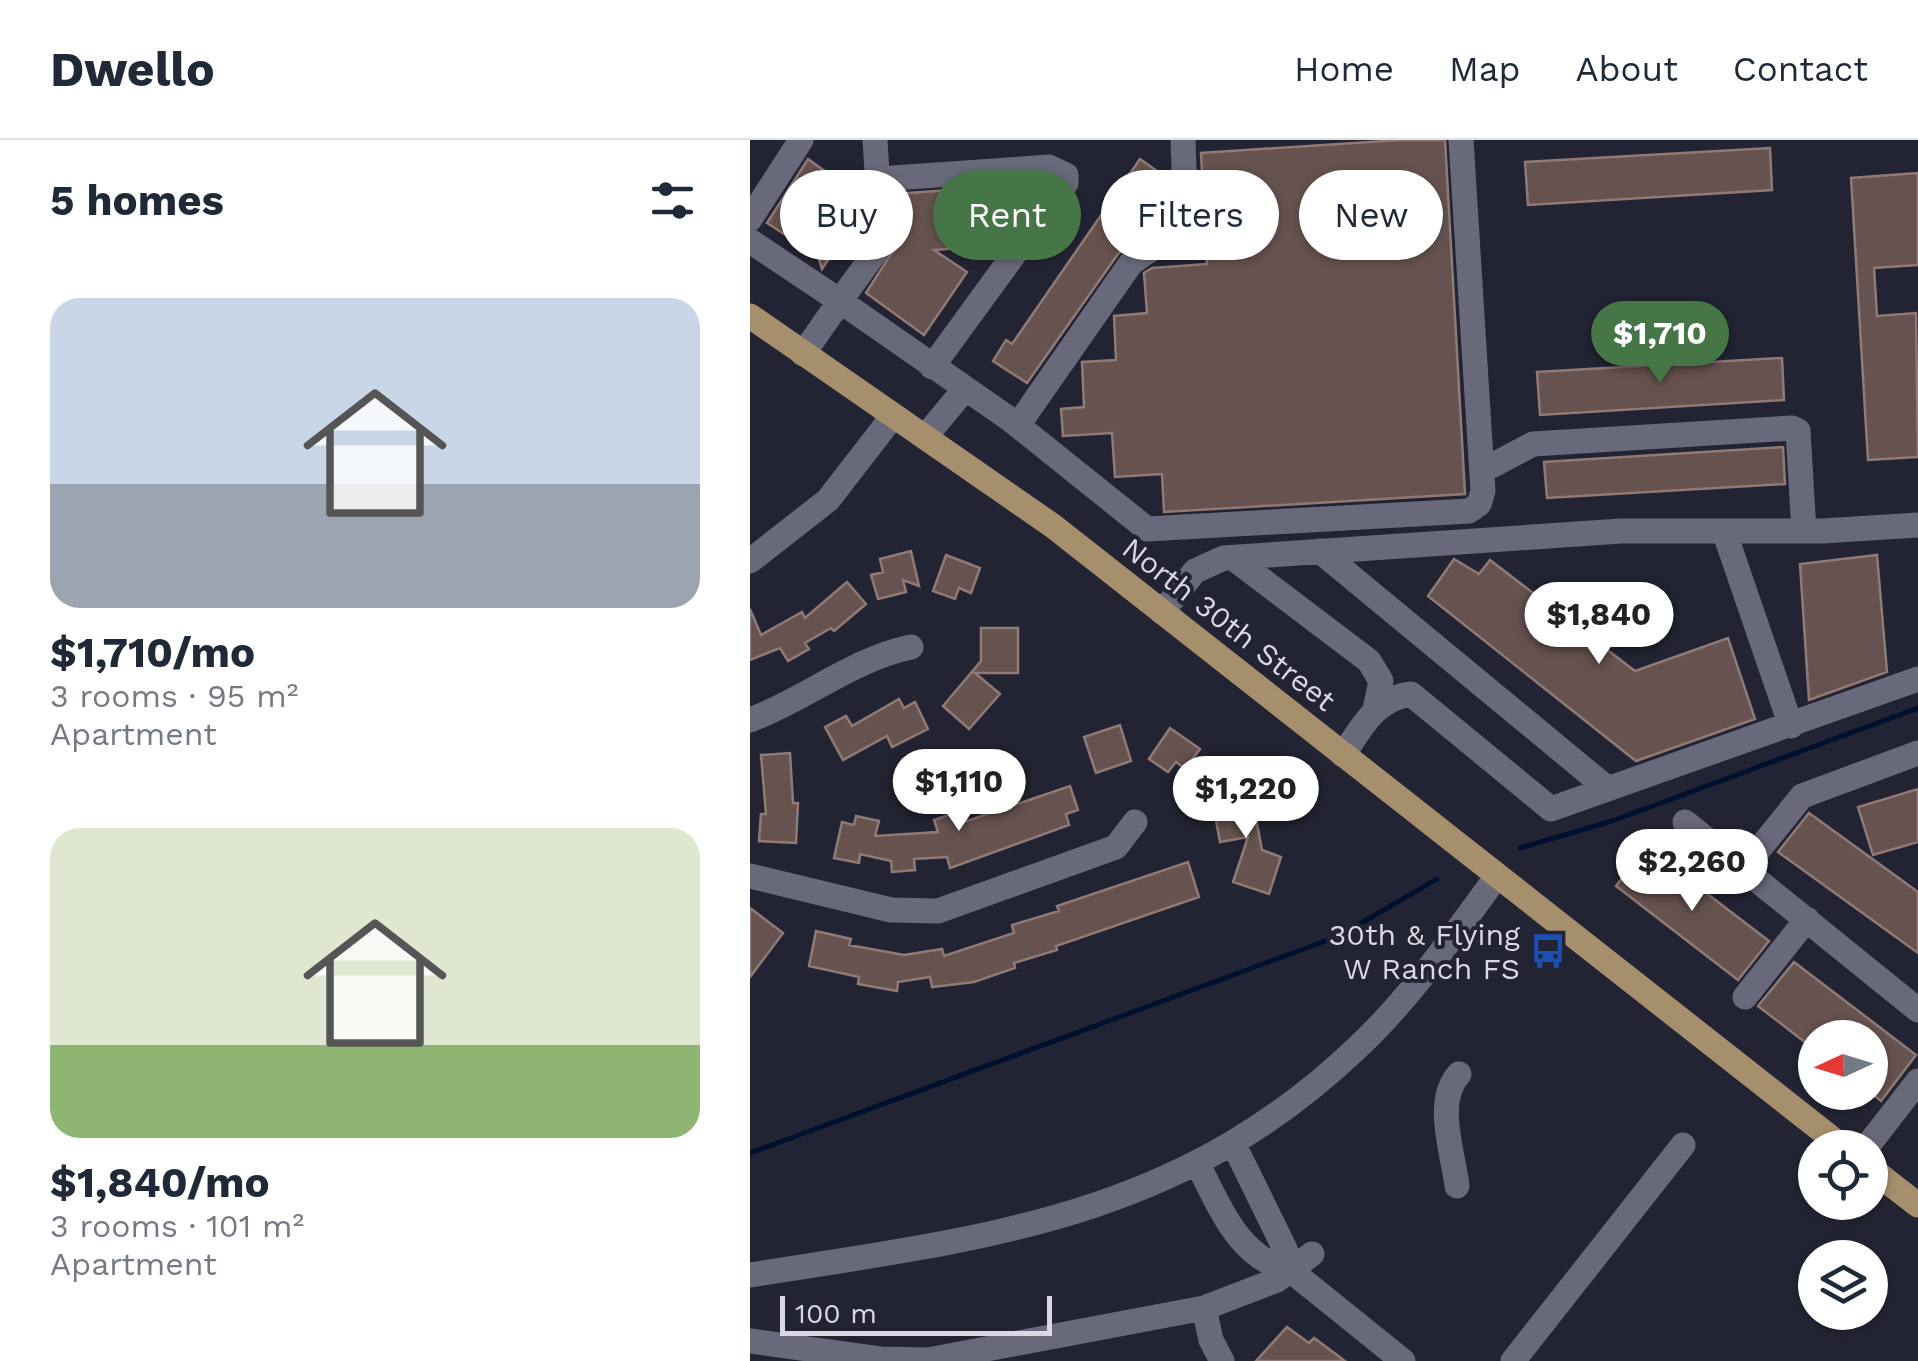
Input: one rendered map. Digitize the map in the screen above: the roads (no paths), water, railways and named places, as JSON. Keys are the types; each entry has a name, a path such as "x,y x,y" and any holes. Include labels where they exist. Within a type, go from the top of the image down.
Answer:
{"main road":[{"name":"North 30th Street","path":"750,316 1053,526 1821,1130"},
{"path":"1888,1182 1918,1205"}],"street":[{"path":"750,219 801,140"},
{"path":"875,140 879,170"},
{"path":"1018,426 1131,263 1186,225 1183,140"},
{"path":"750,241 1018,426 1147,530 1469,512 1479,504 1484,491 1461,140"},
{"path":"913,176 1049,167 1066,175 1066,183 932,367"},
{"path":"803,354 870,260"},
{"path":"925,437 964,390"},
{"path":"750,561 828,500 893,416"},
{"path":"1482,471 1533,444 1792,428 1798,431 1804,530"},
{"path":"1162,612 1195,571 1207,563 1233,558 1621,531 1804,530 1918,524"},
{"path":"1724,530 1791,726"},
{"path":"1320,552 1608,789"},
{"path":"1233,558 1369,660 1380,681 1375,709"},
{"path":"750,720 820,690 876,654 911,648"},
{"path":"1344,755 1375,709 1395,696 1411,694 1551,809 1918,678"},
{"path":"1744,868 1802,796 1918,753"},
{"path":"750,876 891,910 938,911 1116,847 1135,822"},
{"path":"1684,822 1918,1010"},
{"path":"750,1275 1061,1218 1121,1198 1197,1164 1308,1091 1359,1046 1399,1003 1498,876"},
{"path":"1745,996 1807,920"},
{"path":"1457,1186 1446,1102 1449,1085 1459,1074"},
{"path":"1880,1130 1918,1080"},
{"path":"1234,1142 1285,1249 1290,1270"},
{"path":"1513,1361 1683,1145"},
{"path":"1197,1164 1241,1241 1268,1266 1290,1270 1404,1361"},
{"path":"750,1341 880,1359 928,1360 1234,1300 1312,1254"},
{"path":"1204,1308 1222,1361"}],"waterway":[{"path":"1520,848 1612,821 1918,708"},
{"path":"750,1153 1339,936 1437,879"}],"place":[{"name":"30th & Flying W Ranch FS","path":"1548,951"}]}
